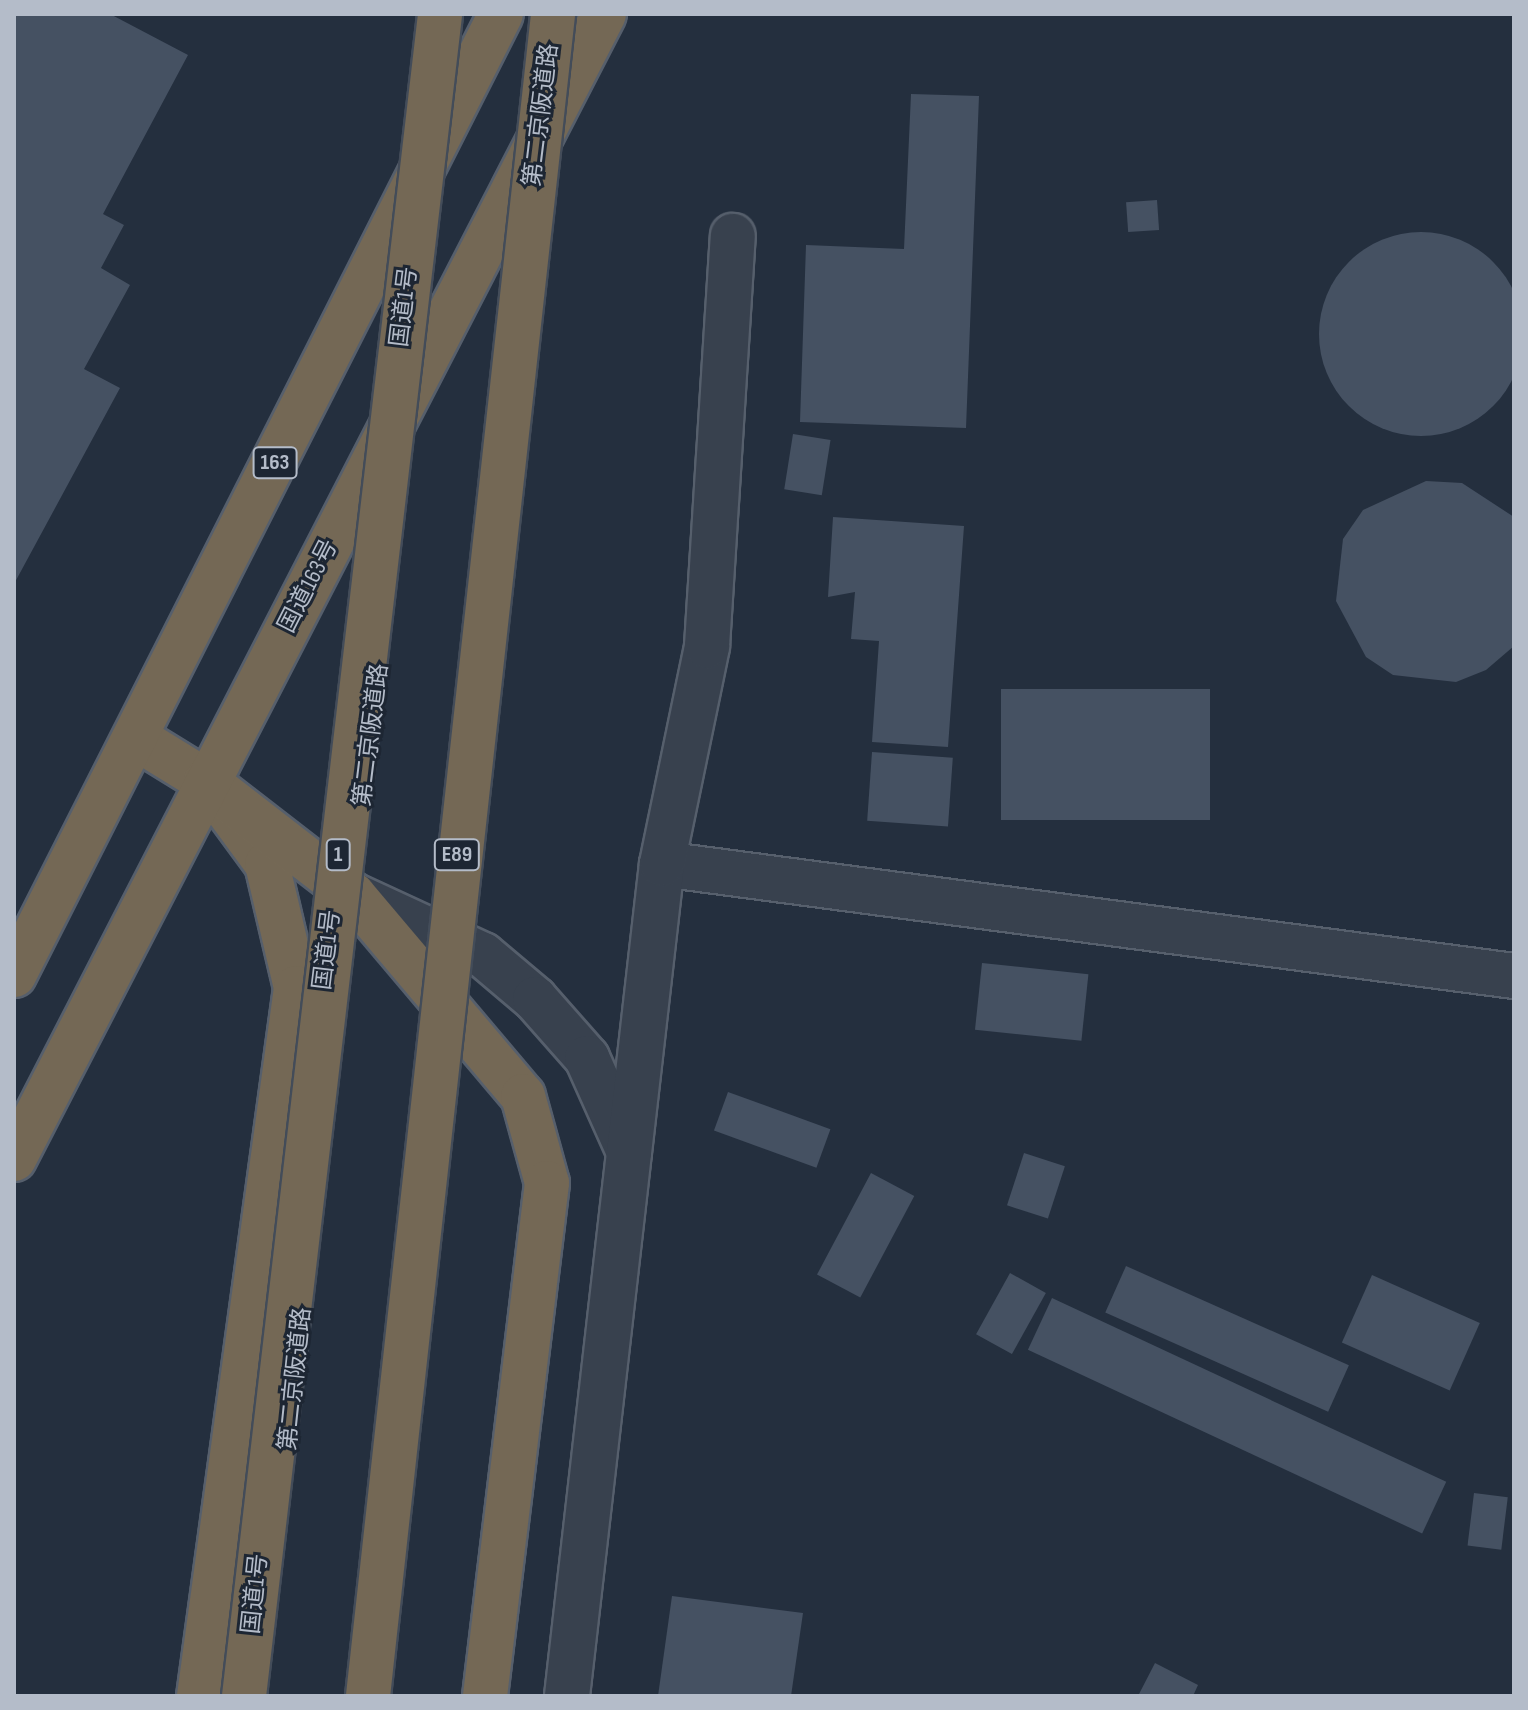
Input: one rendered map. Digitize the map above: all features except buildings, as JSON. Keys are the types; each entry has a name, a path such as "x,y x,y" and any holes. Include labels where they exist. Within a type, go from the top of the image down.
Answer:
{"highway":[{"name":"国道1号","path":"244,1696 440,14"},
{"name":"第二京阪道路","path":"262,1696 457,14"},
{"name":"163","path":"14,975 501,14"},
{"name":"第二京阪道路","path":"368,1696 553,14"},
{"path":"395,1696 570,14"},
{"name":"国道163号","path":"14,1159 206,781 604,14"},
{"path":"136,738 206,781 353,895 523,1096 547,1183 485,1696"},
{"path":"199,1696 296,988 267,864 206,781"}],"street":[{"path":"567,1696 662,864 707,646 733,236"},
{"path":"662,864 1514,976"},
{"path":"353,895 483,955 535,999 587,1058 629,1152"}]}
